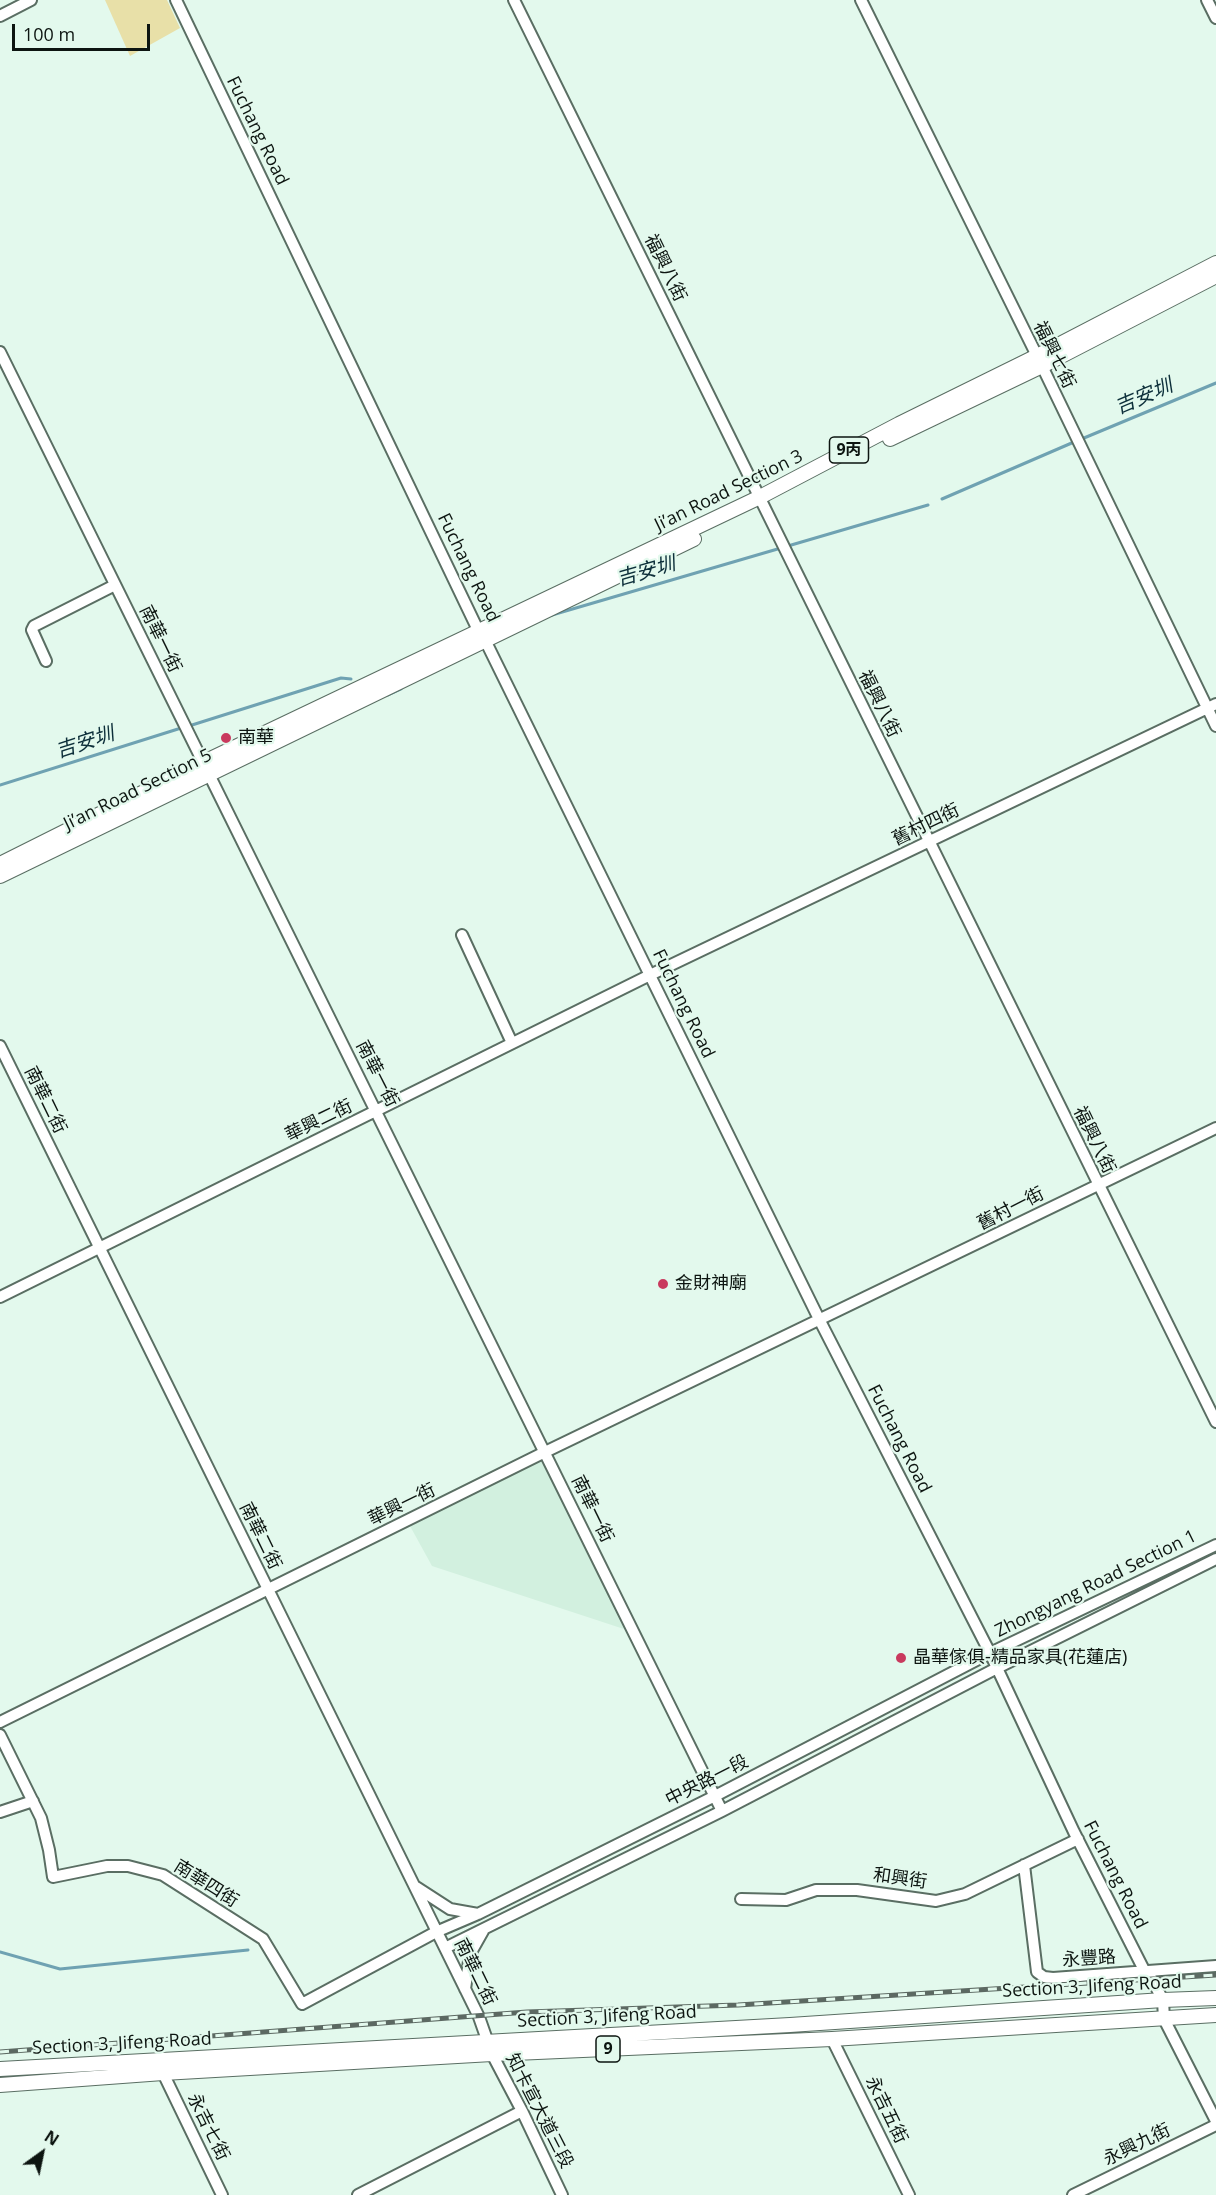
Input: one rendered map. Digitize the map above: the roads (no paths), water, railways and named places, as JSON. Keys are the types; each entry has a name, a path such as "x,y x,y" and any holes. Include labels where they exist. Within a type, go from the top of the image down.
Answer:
{"main road":[{"name":"Ji’an Road Section 3","path":"482,635 904,431 1039,361 1216,263"},
{"name":"Ji’an Road Section 3","path":"1039,361 1216,276"},
{"name":"Ji’an Road Section 5","path":"0,864 202,763 482,635"},
{"name":"Ji’an Road Section 5","path":"0,876 209,775 482,635"},
{"name":"Section 3, Jifeng Road","path":"0,2085 790,2025 1216,1998"},
{"name":"Section 3, Jifeng Road","path":"0,2069 490,2048 832,2039 1216,2015"}],"street":[{"path":"0,16 31,0"},
{"name":"Fuchang Road","path":"176,0 482,635 819,1318 990,1653 1144,1972 1151,1978 1163,2000 1164,2019"},
{"name":"福興八街","path":"514,0 1216,1422"},
{"name":"福興七街","path":"861,0 1212,706 1216,726"},
{"path":"1207,0 1216,18"},
{"name":"南華一街","path":"0,352 722,1811"},
{"path":"46,662 45,655 32,630 34,626 115,585"},
{"name":"舊村四街","path":"650,975 1212,706"},
{"path":"462,935 512,1043"},
{"name":"華興二街","path":"0,1297 650,975"},
{"name":"南華二街","path":"0,1046 479,2017 490,2048"},
{"name":"舊村一街","path":"819,1318 1216,1128"},
{"name":"華興一街","path":"0,1722 819,1318"},
{"name":"Zhongyang Road Section 1","path":"990,1653 1216,1545"},
{"name":"Zhongyang Road Section 1","path":"997,1668 1216,1559"},
{"name":"中央路一段","path":"436,1932 478,1914 715,1796 990,1653"},
{"name":"中央路一段","path":"445,1948 722,1811 997,1668"},
{"name":"南華四街","path":"0,1735 41,1818 53,1877 107,1866 128,1866 163,1875 263,1939 302,2004 436,1932"},
{"path":"0,1812 33,1801"},
{"name":"和興街","path":"741,1899 786,1900 816,1890 856,1890 936,1901 965,1894 1078,1839"},
{"name":"永豐路","path":"1024,1865 1037,1972 1044,1977 1216,1966"},
{"path":"415,1887 450,1909 478,1914"},
{"path":"465,1989 470,1954 483,1931"},
{"path":"1164,2019 1216,2123"},
{"name":"永吉五街","path":"832,2039 909,2195"},
{"name":"知卡宣大道三段","path":"490,2048 562,2195"},
{"name":"永吉七街","path":"163,2073 222,2195"},
{"path":"358,2195 522,2111"},
{"name":"永興九街","path":"1073,2195 1216,2123"}],"waterway":[{"name":"吉安圳","path":"1084,438 1216,383"},
{"name":"吉安圳","path":"942,499 1074,442"},
{"name":"吉安圳","path":"552,615 928,505"},
{"name":"吉安圳","path":"192,725 341,678 351,679"},
{"name":"吉安圳","path":"385,694 388,695 401,689"},
{"name":"吉安圳","path":"0,785 178,729"},
{"path":"0,1952 60,1969 248,1950"}],"railway":[{"path":"0,2052 527,2012 738,2005 1216,1975"}],"place":[{"name":"南華","path":"226,738"},
{"name":"金財神廟","path":"663,1284"},
{"name":"晶華傢俱-精品家具(花蓮店)","path":"901,1658"}]}
